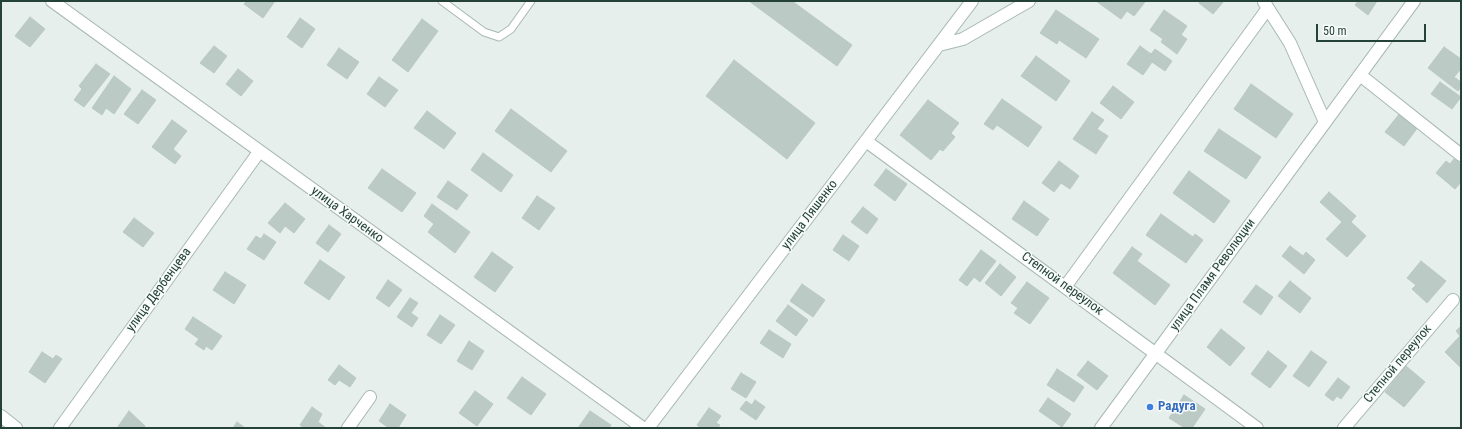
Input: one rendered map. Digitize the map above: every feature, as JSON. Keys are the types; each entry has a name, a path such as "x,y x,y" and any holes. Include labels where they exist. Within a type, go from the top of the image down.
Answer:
{"street":[{"name":"улица Харченко","path":"52,1 643,428"},
{"name":"улица Ляшенко","path":"648,428 972,1"},
{"path":"939,45 963,39 1029,1"},
{"name":"улица Пламя Революции","path":"1101,428 1414,1"},
{"path":"1065,286 1265,4 1290,43 1325,122"},
{"path":"1360,75 1461,154"},
{"name":"Степной переулок","path":"866,141 1257,428"},
{"name":"улица Дербенцева","path":"60,428 259,152"},
{"name":"Степной переулок","path":"1344,428 1453,300"},
{"path":"348,428 370,397"},
{"path":"1,416 16,428"}],"lane":[{"path":"442,1 484,32 499,37 511,29 531,1"}],"building":[{"path":"247,1 275,1 263,18 244,4"},
{"path":"749,1 792,1 852,45 837,66"},
{"path":"1096,1 1145,2 1134,16 1127,11 1121,19"},
{"path":"1200,1 1224,1 1213,14 1199,3"},
{"path":"1358,1 1377,1 1368,15 1355,5"},
{"path":"1056,10 1099,39 1086,58 1059,40 1057,44 1040,33"},
{"path":"1164,10 1187,26 1181,35 1187,39 1177,54 1161,42 1163,39 1150,30"},
{"path":"30,17 45,29 30,47 15,36"},
{"path":"300,18 315,29 302,48 287,37"},
{"path":"422,19 438,31 408,72 392,60"},
{"path":"214,46 227,56 214,73 200,63"},
{"path":"1140,46 1151,54 1155,49 1172,61 1165,71 1152,62 1143,75 1127,64"},
{"path":"1444,47 1461,59 1461,69 1454,77 1461,82 1461,87 1458,91 1428,68"},
{"path":"339,48 359,62 347,79 327,65"},
{"path":"1036,56 1070,81 1056,101 1021,76"},
{"path":"734,60 815,123 787,159 706,96"},
{"path":"96,64 110,74 84,107 74,100 82,89 79,86"},
{"path":"238,69 253,81 241,96 226,84"},
{"path":"114,76 131,89 114,114 106,108 102,115 92,108"},
{"path":"379,77 398,90 385,107 367,94"},
{"path":"1440,82 1461,97 1452,109 1431,94"},
{"path":"1251,84 1293,114 1276,138 1234,109"},
{"path":"1113,86 1134,102 1121,119 1100,103"},
{"path":"142,90 156,100 138,124 124,114"},
{"path":"1002,99 1042,127 1028,147 997,125 993,130 984,124"},
{"path":"928,100 959,123 951,133 955,137 943,151 940,149 931,160 900,135"},
{"path":"511,109 567,151 551,172 495,131"},
{"path":"427,111 456,133 444,149 414,128"},
{"path":"1092,112 1104,120 1097,129 1108,136 1096,154 1073,139"},
{"path":"1400,113 1418,127 1404,146 1385,132"},
{"path":"172,120 187,131 173,149 181,156 175,164 152,147"},
{"path":"1219,129 1261,157 1246,179 1204,151"},
{"path":"483,153 513,175 501,192 471,170"},
{"path":"1454,159 1461,164 1461,182 1455,189 1436,173 1446,161 1450,164"},
{"path":"1059,161 1079,176 1070,189 1061,183 1054,192 1042,183"},
{"path":"382,169 416,193 402,212 368,188"},
{"path":"886,169 907,184 895,201 874,185"},
{"path":"1189,171 1230,201 1214,223 1173,193"},
{"path":"448,181 468,195 457,210 437,197"},
{"path":"1329,192 1356,216 1351,222 1366,236 1347,257 1326,239 1342,222 1320,202"},
{"path":"537,196 555,208 539,230 522,218"},
{"path":"1024,201 1049,219 1037,236 1012,219"},
{"path":"285,203 305,219 294,233 285,226 280,233 268,223"},
{"path":"432,204 470,232 455,253 428,232 434,224 424,216"},
{"path":"863,207 878,219 867,234 851,222"},
{"path":"1161,214 1193,237 1195,234 1203,240 1186,263 1146,235"},
{"path":"134,218 154,233 143,247 123,232"},
{"path":"329,225 341,234 328,252 316,243"},
{"path":"264,234 276,242 264,260 247,249 256,236 261,239"},
{"path":"843,235 859,246 849,261 833,250"},
{"path":"1290,246 1303,256 1306,252 1315,260 1304,274 1282,256"},
{"path":"1132,247 1142,254 1137,261 1170,285 1155,305 1113,273"},
{"path":"981,250 996,261 980,282 974,277 967,286 959,280"},
{"path":"492,252 513,267 495,292 474,277"},
{"path":"320,260 345,277 329,300 304,283"},
{"path":"1421,261 1446,281 1427,303 1412,289 1416,285 1407,278"},
{"path":"1000,264 1016,277 1001,296 985,283"},
{"path":"225,272 246,285 234,304 213,290"},
{"path":"388,280 402,290 389,307 376,298"},
{"path":"1290,281 1311,298 1300,313 1278,296"},
{"path":"1027,282 1049,298 1030,324 1014,313 1018,308 1011,303"},
{"path":"802,284 825,300 813,317 790,301"},
{"path":"1256,285 1273,297 1261,315 1243,302"},
{"path":"410,298 418,303 411,313 418,318 412,327 397,317"},
{"path":"788,305 808,320 796,336 776,321"},
{"path":"440,315 455,325 441,344 427,335"},
{"path":"193,317 222,336 212,350 206,346 204,350 195,344 199,339 185,329"},
{"path":"1461,326 1461,368 1445,352 1460,336 1456,331"},
{"path":"1221,329 1245,348 1230,366 1207,347"},
{"path":"769,330 791,344 783,358 760,343"},
{"path":"469,341 484,351 472,370 457,361"},
{"path":"1268,351 1287,366 1270,388 1251,374"},
{"path":"1311,351 1327,362 1309,387 1293,376"},
{"path":"42,352 53,359 56,355 62,359 45,383 29,372"},
{"path":"1088,361 1108,376 1097,390 1077,375"},
{"path":"339,365 356,378 350,387 339,380 335,385 328,380"},
{"path":"1406,366 1425,382 1404,407 1385,392"},
{"path":"1057,369 1084,387 1074,402 1047,385"},
{"path":"741,373 756,382 746,398 731,389"},
{"path":"522,377 546,394 531,415 507,398"},
{"path":"1338,378 1350,387 1341,399 1337,396 1333,401 1325,395"},
{"path":"475,391 493,404 477,426 459,413"},
{"path":"1184,395 1205,409 1192,428 1185,428 1169,418"},
{"path":"1048,398 1071,414 1062,427 1039,411"},
{"path":"755,400 765,407 756,420 740,409 746,401 752,405"},
{"path":"390,404 406,415 398,428 389,428 379,421"},
{"path":"312,407 322,414 318,422 326,428 304,428 300,425"},
{"path":"709,408 721,416 716,423 720,425 718,428 701,428 697,425"},
{"path":"129,411 145,426 144,428 117,428"},
{"path":"590,411 611,425 609,428 578,428"},
{"path":"237,422 245,428 233,428"}],"place":[{"name":"Радуга","path":"1150,407"}]}
